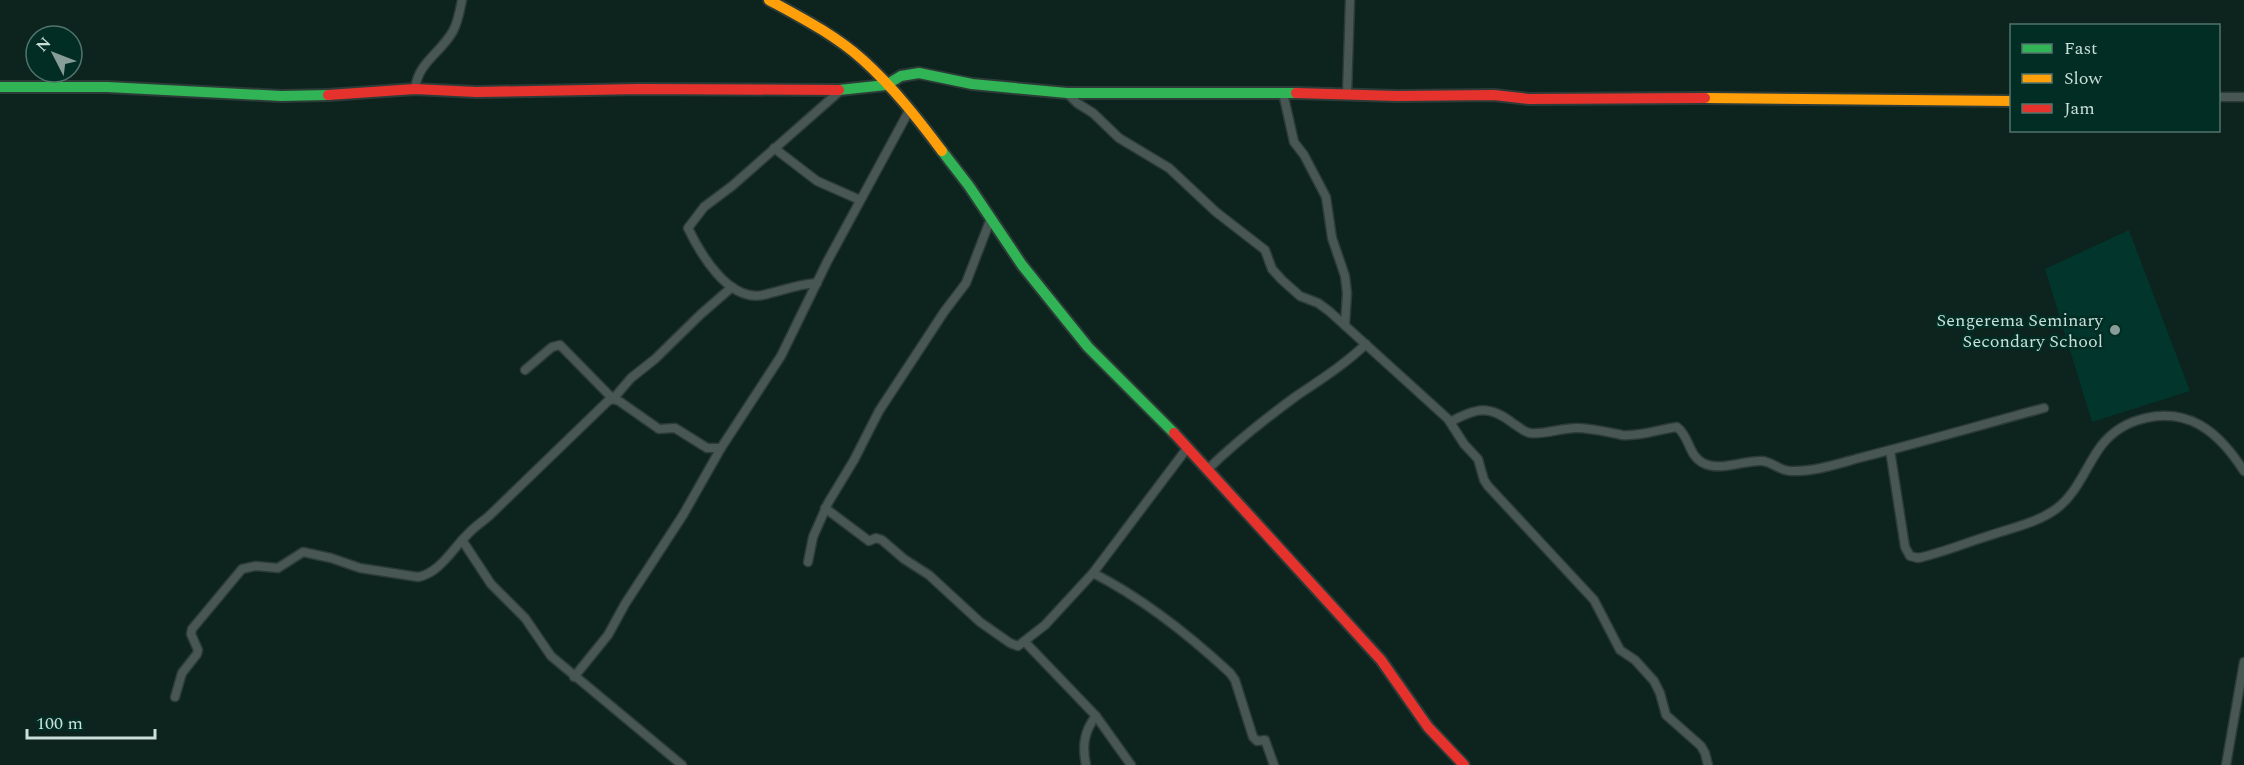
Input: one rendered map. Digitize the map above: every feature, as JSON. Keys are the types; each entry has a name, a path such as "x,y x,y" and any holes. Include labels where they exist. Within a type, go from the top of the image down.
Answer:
{"street":[{"path":"415,89 416,80 426,61 446,42 454,30 462,0"},
{"path":"769,0 834,37 863,60 910,109 951,160 1028,273 1088,347 1188,447 1368,645 1388,669 1428,727 1464,765"},
{"path":"1347,95 1350,0"},
{"path":"0,87 107,87 280,96 415,89 476,92 639,89 841,90 886,85 901,76 919,74 972,84 1067,93 1494,95 1529,99 1753,98 2010,101"},
{"path":"817,283 795,286 759,296 748,294 721,278 702,256 688,228 704,207 841,90"},
{"path":"1067,93 1098,117 1119,138 1169,168 1216,212 1261,246 1265,250 1272,269 1282,280 1300,296 1318,303 1329,311 1450,422 1464,444 1478,459 1488,486 1594,600 1620,650 1635,660 1654,681 1666,715 1701,746 1708,765"},
{"path":"1283,93 1294,142 1304,155 1326,197 1332,238 1345,276 1347,293 1345,325"},
{"path":"2220,97 2244,97"},
{"path":"574,677 608,634 680,520 721,448 781,356 860,200 910,109"},
{"path":"774,148 816,181 860,200"},
{"path":"808,562 813,537 825,508 854,460 879,411 944,312 966,283 991,218"},
{"path":"175,697 182,673 198,650 191,634 192,629 242,569 256,566 278,568 297,554 311,552 360,568 418,577 429,573 593,414 613,399 631,378 655,359 732,286"},
{"path":"1208,469 1289,402 1336,370 1366,344"},
{"path":"525,370 552,347 560,345 613,399 632,408 659,429 675,428 707,448 721,448"},
{"path":"1450,422 1478,410 1495,412 1532,434 1556,429 1586,428 1623,435 1677,427 1685,435 1692,454 1706,465 1716,467 1764,461 1783,471 1806,471 2044,408"},
{"path":"1890,450 1905,547 1910,556 1918,558 2033,521 2053,511 2071,495 2096,453 2112,433 2129,423 2142,419 2180,418 2200,425 2232,452 2244,471"},
{"path":"825,508 868,541 879,538 882,540 904,559 929,575 980,622 1018,646 1045,625 1093,573 1188,447"},
{"path":"462,540 491,584 525,618 550,656 682,765"},
{"path":"1093,573 1129,591 1206,651 1230,673 1235,680 1253,736 1257,741 1265,740 1274,765"},
{"path":"1025,642 1096,716 1131,765"},
{"path":"2226,765 2244,662"},
{"path":"1086,765 1085,735 1088,726 1096,716"}],"shaded area":[{"name":"Sengerema Seminary Secondary School","path":"2129,230 2190,391 2092,422 2045,269"}],"traffic: fast":[{"path":"839,90 886,85 901,76 919,73 972,84 1067,93 1296,93"},
{"path":"0,87 107,87 281,96 328,95"},
{"path":"942,151 969,186 1022,265 1088,347 1174,433"}],"traffic: slow":[{"path":"769,0 830,35 863,60 895,92 942,151"},
{"path":"1705,98 2010,101"}],"traffic: jam":[{"path":"328,95 415,89 476,92 639,89 839,90"},
{"path":"1296,93 1397,96 1494,95 1529,99 1705,98"},
{"path":"1174,433 1381,660 1428,727 1464,765"}],"place":[{"name":"Sengerema Seminary Secondary School","path":"2115,330"}]}
